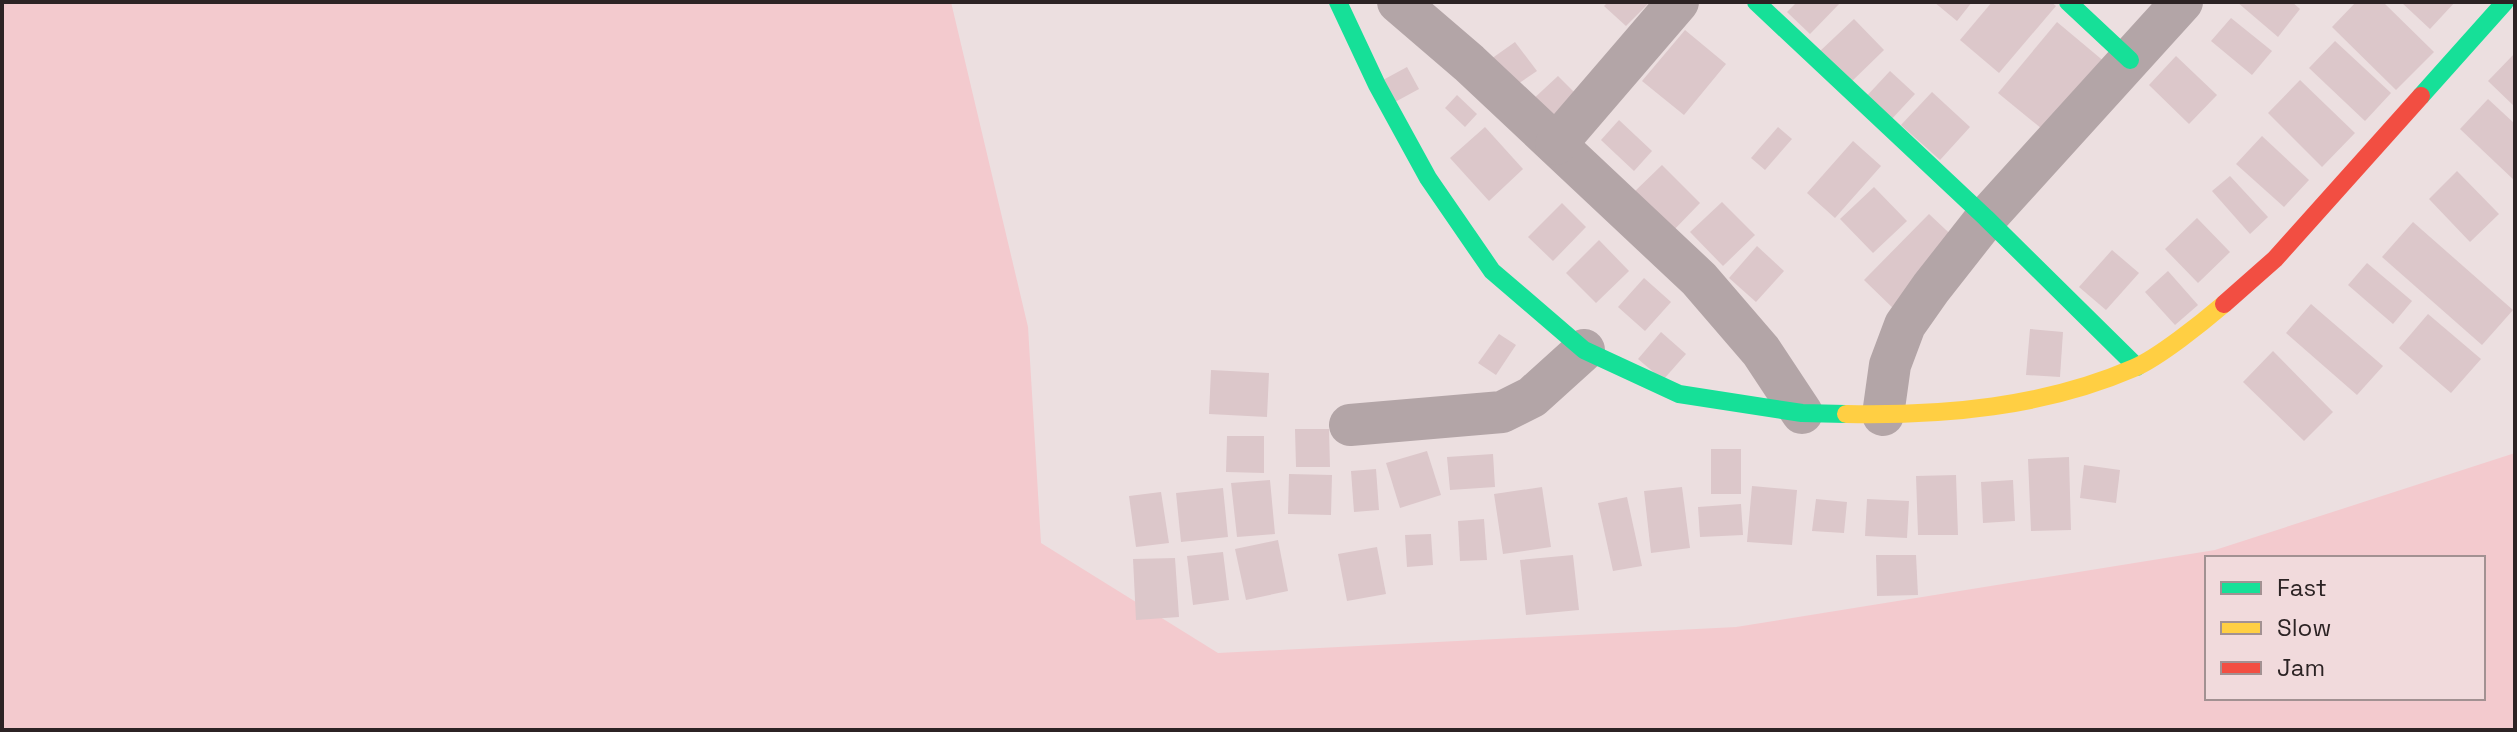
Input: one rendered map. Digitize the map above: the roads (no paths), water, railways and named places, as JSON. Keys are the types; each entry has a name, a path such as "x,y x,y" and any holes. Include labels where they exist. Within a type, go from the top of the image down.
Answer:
{"street":[{"path":"1338,2 1377,85 1428,178 1492,271 1584,350 1679,394 1802,413 1883,415 1959,411 2051,397 2137,367 2207,318 2275,259 2505,2"},
{"path":"1398,2 1556,144 1699,279 1761,351 1802,413"},
{"path":"1556,144 1678,2"},
{"path":"1756,2 1986,218 2137,367"},
{"path":"2068,2 2130,60"},
{"path":"1883,415 1890,365 1905,325 1986,218 2182,2"},
{"path":"1350,425 1502,412 1532,397 1584,350"}]}
